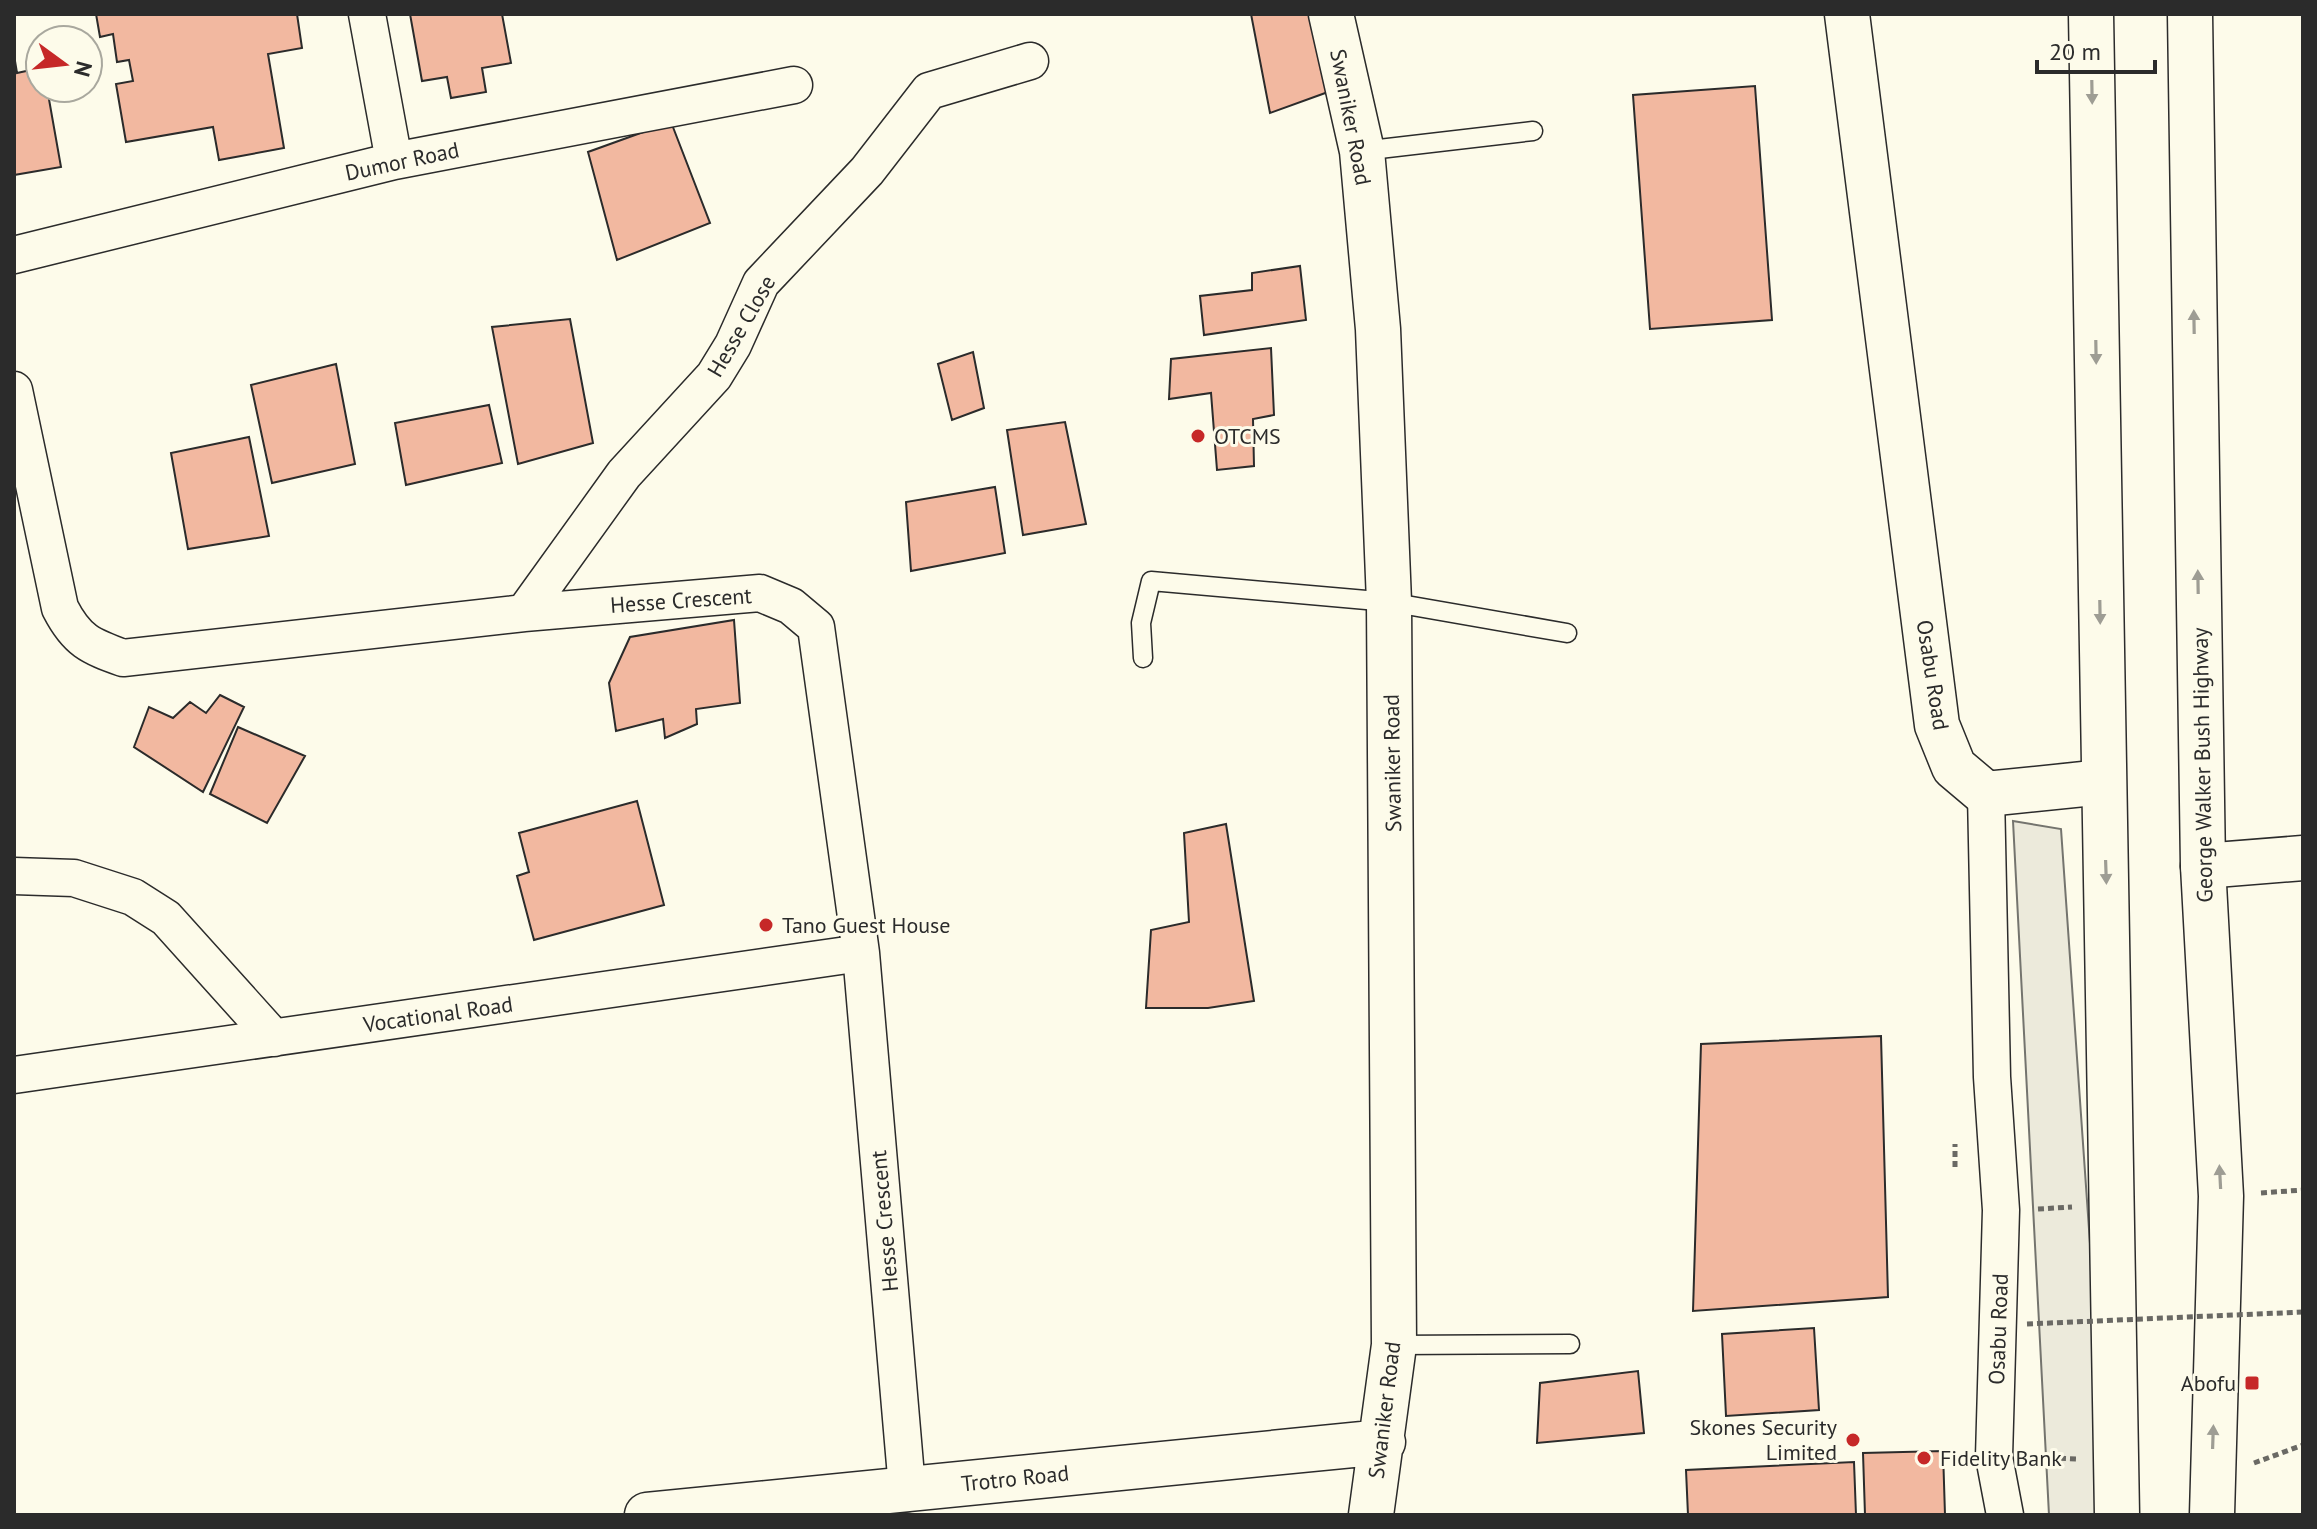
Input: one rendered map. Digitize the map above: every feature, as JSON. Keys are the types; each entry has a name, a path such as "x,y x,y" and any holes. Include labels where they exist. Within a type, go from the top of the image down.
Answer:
{"main road":[{"name":"Swaniker Road","path":"1331,14 1362,151 1378,329 1389,602 1394,1345 1371,1515"},
{"name":"Osabu Road","path":"1847,14 1937,725 1954,767 1986,794"},
{"path":"2091,14 2117,1515"},
{"name":"George Walker Bush Highway","path":"2190,14 2203,866 2221,1196 2212,1515"},
{"path":"1986,794 2103,782"},
{"path":"2203,866 2303,858"},
{"name":"Trotro Road","path":"647,1515 809,1507 907,1488 1383,1442"}],"street":[{"path":"367,14 394,161"},
{"name":"Hesse Close","path":"524,613 624,474 714,376 733,345 761,283 867,171 929,91 1030,61"},
{"name":"Dumor Road","path":"14,255 394,161 794,85"},
{"name":"Hesse Crescent","path":"14,390 60,608 73,633 93,647 123,658 524,613 760,593 791,606 816,627 861,953 907,1488"},
{"name":"Osabu Road","path":"1986,794 1992,1077 2001,1210 1994,1457 2005,1515"},
{"path":"14,876 74,878 133,897 166,918 274,1038"},
{"name":"Vocational Road","path":"14,1075 861,953"}],"lane":[{"path":"1362,151 1533,131"},
{"path":"1143,658 1141,623 1151,581 1389,602 1567,633"},
{"path":"1394,1345 1570,1344"}],"path":[{"path":"2001,1210 2113,1206"},
{"path":"2027,1324 2303,1312"},
{"path":"1994,1457 2117,1461"}],"shaded area":[{"path":"2013,821 2061,829 2109,1515 2049,1515"}],"building":[{"path":"96,14 297,14 302,48 268,54 284,148 219,160 213,127 126,142 116,84 133,81 129,60 117,62 113,34 104,36 104,24 98,24"},
{"path":"410,14 502,14 511,63 482,68 486,92 451,98 447,77 422,81"},
{"path":"1251,14 1311,14 1328,92 1270,113"},
{"path":"14,55 17,73 24,71 24,104 50,104 61,167 14,175"},
{"path":"1755,86 1772,320 1650,329 1633,95"},
{"path":"671,122 710,223 617,260 588,152"},
{"path":"1300,266 1306,320 1204,335 1200,296 1252,290 1252,273"},
{"path":"570,319 593,443 518,464 492,327"},
{"path":"1271,348 1274,415 1253,419 1254,466 1217,470 1211,393 1169,399 1171,359"},
{"path":"973,352 984,408 952,420 938,364"},
{"path":"336,364 355,464 272,483 251,385"},
{"path":"489,405 502,463 406,485 395,423"},
{"path":"1065,422 1086,524 1023,535 1007,430"},
{"path":"249,437 269,536 188,549 171,453"},
{"path":"995,487 1005,553 911,571 906,502"},
{"path":"734,620 740,703 696,709 697,724 665,738 663,719 616,731 609,683 630,637"},
{"path":"220,695 244,707 203,792 134,747 149,707 173,718 190,702 206,713"},
{"path":"238,727 305,756 267,823 210,794"},
{"path":"637,801 664,905 534,940 517,876 529,872 519,833"},
{"path":"1226,824 1254,1001 1208,1008 1146,1008 1151,930 1189,922 1184,833"},
{"path":"1881,1036 1888,1297 1693,1311 1701,1044"},
{"path":"1814,1328 1819,1410 1726,1416 1722,1334"},
{"path":"1638,1371 1644,1433 1537,1443 1540,1383"},
{"path":"1943,1451 1945,1515 1865,1515 1863,1453"},
{"path":"1854,1462 1856,1515 1688,1515 1686,1470"},
{"path":"881,1509 918,1515 880,1515"}],"place":[{"name":"OTCMS","path":"1198,436"},
{"name":"Tano Guest House","path":"766,925"},
{"name":"Abofu","path":"2252,1383"},
{"name":"Skones Security Limited","path":"1853,1440"},
{"name":"Fidelity Bank","path":"1924,1458"}]}
